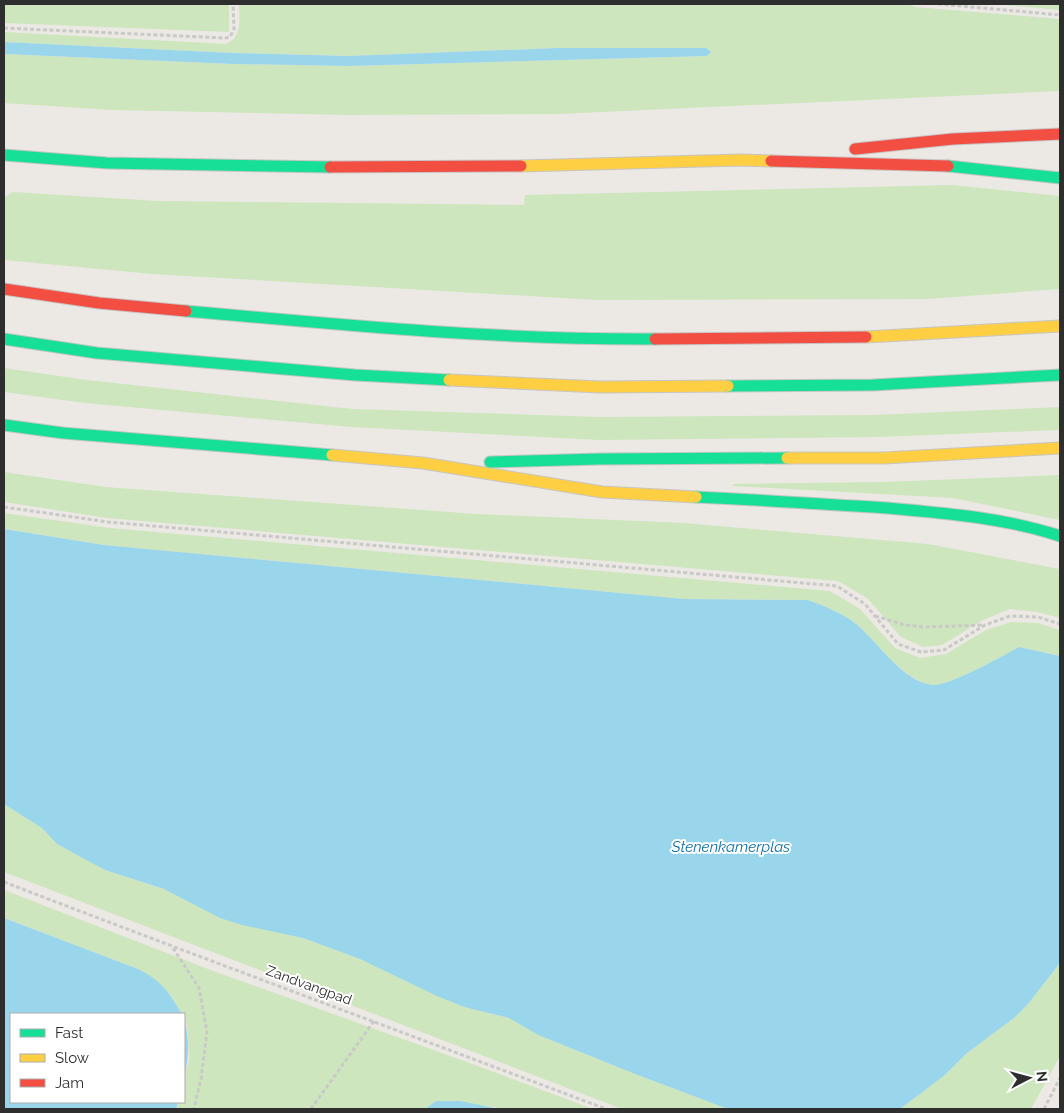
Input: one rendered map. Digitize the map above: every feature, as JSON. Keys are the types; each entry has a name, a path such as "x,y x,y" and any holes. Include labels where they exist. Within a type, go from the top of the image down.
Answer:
{"highway":[{"path":"847,150 953,139 1060,134"},
{"path":"740,160 827,151"},
{"path":"4,155 107,162 356,168 536,166 740,160 955,166 1060,178"},
{"path":"4,290 99,303 358,327 601,339 874,337 1060,326"},
{"path":"4,339 96,353 355,375 600,386 873,385 1060,375"},
{"path":"4,425 63,433 424,464 602,492 829,504 949,513 1042,530 1060,536"},
{"path":"424,464 599,458 884,458 1060,448"}],"path":[{"path":"4,28 225,38 230,37 234,29 233,4"},
{"path":"938,4 1060,15"},
{"path":"4,507 108,522 837,586 865,604 898,644 921,652 944,650 986,625 1010,616 1038,617 1060,624"},
{"path":"874,616 905,625 923,627 986,625"},
{"name":"Zandvangpad","path":"4,882 173,948 374,1021 606,1109"},
{"path":"173,948 199,988 207,1032 202,1079 194,1109"},
{"path":"311,1109 374,1021"},
{"path":"1044,1109 1060,1078"}],"green space":[{"path":"4,4 229,4 229,32 4,23"},
{"path":"239,4 909,4 915,7 1060,19 1060,91 558,114 349,115 112,110 4,103 4,54 233,64 349,66 707,56 557,48 348,56 233,53 4,42 4,32 226,44 238,32"},
{"path":"992,4 1060,4 1060,10"},
{"path":"951,185 1060,196 1060,289 928,299 596,300 152,274 4,260 4,198 12,192 158,201 524,205 525,195"},
{"path":"4,368 87,380 353,409 601,417 875,415 1060,407 1060,430 879,437 599,440 351,427 85,403 4,392"},
{"path":"4,472 106,487 477,514 684,523 928,544 1060,569 1060,618 1037,612 1010,609 983,620 942,645 923,647 901,637 867,598 838,581 107,518 4,502"},
{"path":"1060,475 1060,520 953,498 733,486 733,484 883,482"},
{"path":"4,513 110,528 830,591 860,609 895,648 920,658 946,654 986,630 1011,622 1038,623 1060,630 1060,656 1019,647 989,664 962,676 932,685 921,682 901,668 851,620 808,600 684,599 104,545 4,529"},
{"path":"4,804 42,828 57,844 105,870 164,889 274,931 303,938 360,959 464,1007 509,1018 538,1035 728,1109 622,1109 4,872"},
{"path":"4,890 208,969 593,1109 500,1109 436,1101 425,1109 176,1109 178,1103 185,1103 185,1075 189,1060 188,1032 185,1013 181,1013 170,994 138,969 4,918"},
{"path":"1060,963 1060,1056 1031,1109 900,1109 945,1075 967,1053 1014,1018 1028,1004"}],"water":[{"path":"4,42 233,53 348,56 557,48 706,48 711,52 707,56 349,66 233,64 4,54"},
{"name":"Stenenkamerplas","path":"4,529 104,545 684,599 808,600 851,620 901,669 921,682 932,685 962,676 989,664 1019,647 1060,656 1060,963 1028,1004 1014,1018 967,1053 945,1075 900,1109 728,1109 538,1035 509,1018 464,1007 437,996 360,959 303,938 242,925 220,918 164,889 105,870 57,844 42,828 4,804"},
{"path":"4,918 138,969 153,978 164,988 181,1013 10,1013 10,1103 178,1103 176,1109 4,1109"},
{"path":"185,1023 188,1048 185,1074"},
{"path":"436,1101 460,1101 500,1109 425,1109"}],"traffic: fast":[{"path":"4,155 107,163 330,167"},
{"path":"948,166 1060,178"},
{"path":"186,311 479,334 596,339 655,339"},
{"path":"4,339 97,353 355,375 449,380"},
{"path":"728,386 873,385 1060,375"},
{"path":"4,425 63,433 332,455"},
{"path":"490,462 599,459 787,458"},
{"path":"696,497 887,508 953,514 1018,525 1060,536"}],"traffic: slow":[{"path":"521,166 740,160 771,161"},
{"path":"866,337 1060,326"},
{"path":"449,380 600,387 728,386"},
{"path":"787,458 884,458 1060,448"},
{"path":"332,455 423,463 602,492 696,497"}],"traffic: jam":[{"path":"855,149 953,139 1060,134"},
{"path":"771,161 948,166"},
{"path":"330,167 521,166"},
{"path":"4,289 99,303 186,311"},
{"path":"655,339 866,337"}]}
